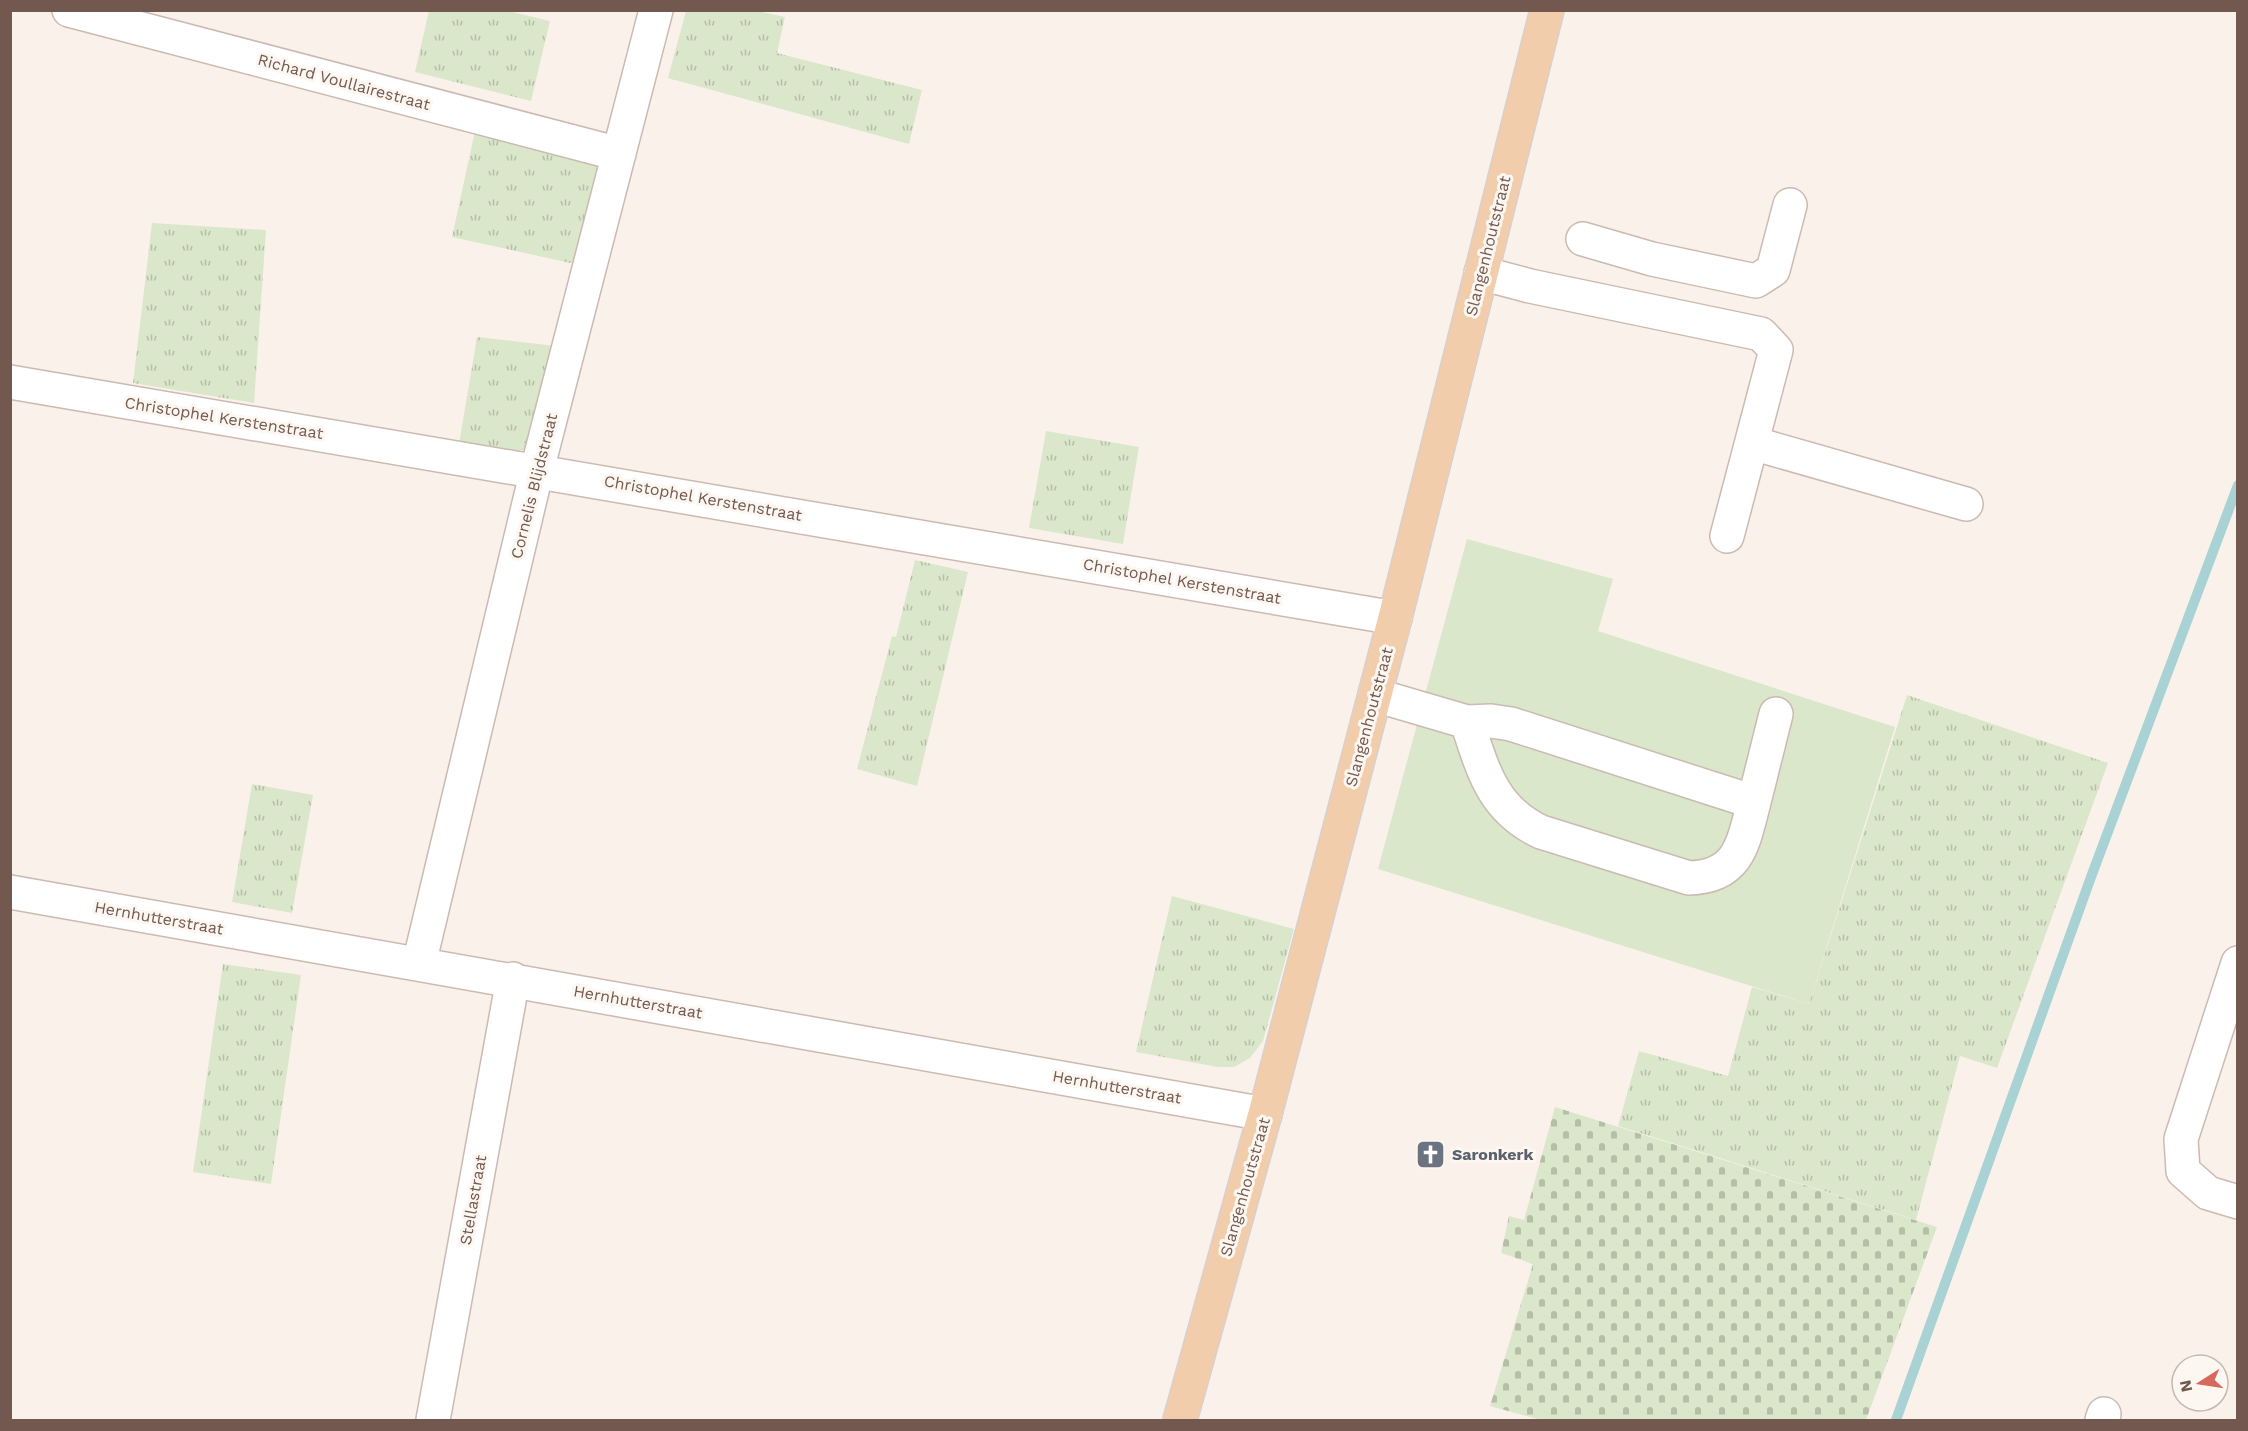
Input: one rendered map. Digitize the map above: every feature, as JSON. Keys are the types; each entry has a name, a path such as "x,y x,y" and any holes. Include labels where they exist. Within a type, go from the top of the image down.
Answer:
{"main road":[{"name":"Slangenhoutstraat","path":"1180,1420 1266,1114 1395,618 1547,10"}],"street":[{"name":"Richard Voullairestraat","path":"69,10 619,154"},
{"name":"Cornelis Blijdstraat","path":"419,964 537,470 656,10"},
{"path":"1583,239 1652,259 1756,281 1773,270 1790,206"},
{"path":"1628,307 1652,259"},
{"path":"1481,273 1628,307 1761,334 1776,350 1727,536"},
{"name":"Christophel Kerstenstraat","path":"10,382 1395,618"},
{"path":"1752,443 1966,504"},
{"path":"1375,695 1467,722 1511,724 1754,802"},
{"path":"1467,722 1487,782 1506,808 1522,823 1541,832 1689,878 1709,878 1727,868 1739,852 1776,714"},
{"name":"Hernhutterstraat","path":"10,892 513,979 1266,1114"},
{"path":"2238,963 2181,1139 2183,1171 2208,1193 2238,1202"},
{"name":"Stellastraat","path":"433,1420 513,979"}],"green space":[{"path":"429,11 508,11 550,21 531,101 415,72"},
{"path":"686,11 757,11 785,17 777,53 922,90 909,144 668,78"},
{"path":"475,131 591,161 597,168 597,178 575,264 452,237"},
{"path":"152,223 266,230 254,403 133,383"},
{"path":"477,337 555,346 533,442 525,450 514,451 459,444"},
{"path":"1046,431 1139,447 1123,544 1029,528"},
{"path":"1467,539 1613,579 1598,631 1895,727 1809,1004 1378,869"},
{"path":"915,560 968,572 917,786 857,769 892,636 896,637"},
{"path":"1907,695 2108,763 1997,1068 1960,1056 1916,1220 1618,1126 1639,1051 1728,1076 1752,987 1809,1004"},
{"path":"252,784 313,795 292,913 232,902"},
{"path":"1172,896 1294,929 1263,1041 1250,1058 1234,1067 1218,1067 1136,1052"},
{"path":"223,964 301,975 271,1184 193,1172"},
{"path":"1555,1107 1937,1227 1866,1420 1541,1420 1490,1406 1533,1264 1501,1253 1509,1216 1524,1220"}],"waterway":[{"path":"1896,1420 2091,877 2238,485"}],"place":[{"name":"Saronkerk","path":"1431,1154"}]}
